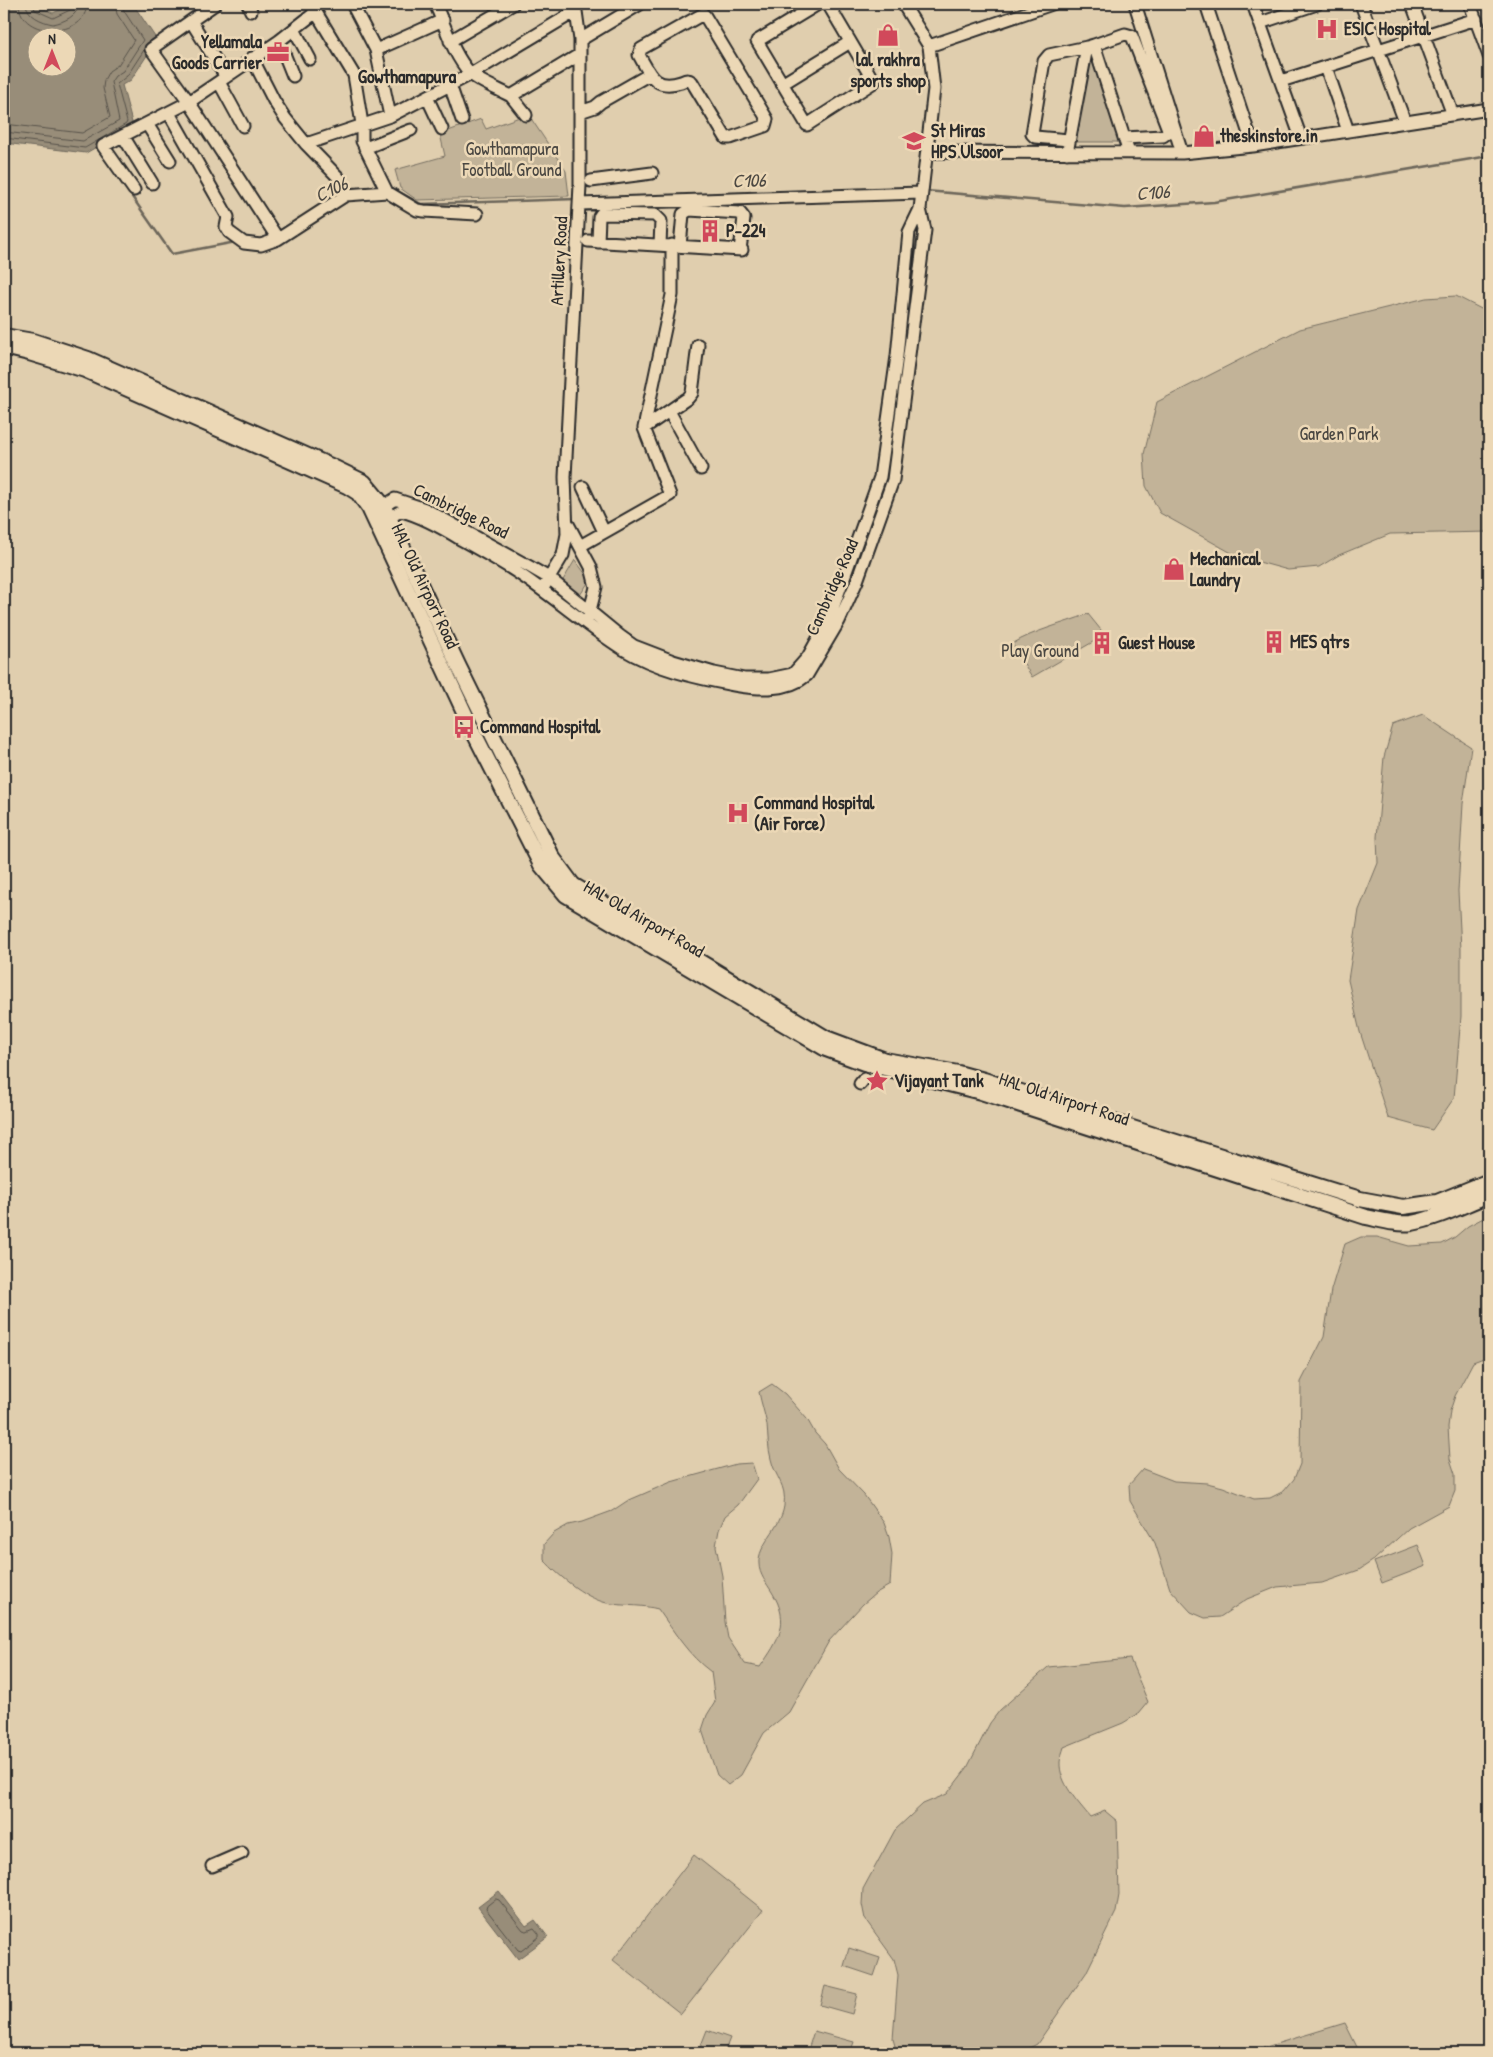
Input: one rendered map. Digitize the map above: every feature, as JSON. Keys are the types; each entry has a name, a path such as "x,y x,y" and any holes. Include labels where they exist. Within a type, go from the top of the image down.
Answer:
{"main road":[{"name":"HAL Old Airport Road","path":"4,336 33,341 88,359 364,482 386,511 458,665 549,849 573,885 828,1044 885,1060 958,1073 984,1080 1360,1199 1403,1207 1437,1202 1489,1181"},
{"name":"HAL Old Airport Road","path":"4,347 85,370 347,486 358,493 374,520 473,731 541,865 566,895 864,1063 981,1092 1366,1217 1412,1223 1489,1195"}],"street":[{"path":"215,4 151,49 189,102 278,239"},
{"path":"352,4 376,50 390,116"},
{"path":"434,4 443,20 450,42 470,74 511,96 526,115"},
{"path":"450,42 513,4"},
{"path":"580,40 640,4"},
{"path":"818,4 757,42 807,125 874,82 828,4"},
{"path":"903,4 928,46 1052,4"},
{"path":"1135,4 1182,153"},
{"path":"1206,4 1253,146"},
{"path":"1254,4 1301,138"},
{"path":"1361,4 1405,122"},
{"path":"1412,4 1453,115"},
{"path":"1470,4 1489,56"},
{"path":"1260,23 1309,5"},
{"path":"306,144 390,116 470,74 576,7"},
{"name":"Artillery Road","path":"541,590 563,555 567,534 565,477 580,204 580,40 576,7"},
{"path":"134,190 103,146 189,102 279,41 294,29 313,8 354,75 362,124 362,141 387,192"},
{"path":"703,14 752,93 767,123 765,126 726,138 690,80 668,86 659,83 650,74 639,55 641,48 703,14"},
{"path":"1281,81 1476,19"},
{"path":"376,50 443,20"},
{"path":"191,21 222,80 243,126"},
{"path":"294,29 310,59"},
{"path":"1069,140 1035,137 1032,134 1044,61 1049,55 1090,46 1125,34 1132,36 1168,129 1167,133 1163,136 1124,138"},
{"path":"279,41 292,76"},
{"path":"782,84 850,42"},
{"name":"Cambridge Road","path":"386,511 395,499 425,509 549,578 624,650 649,662 693,677 757,689 800,681 807,675 839,621 857,581 892,480 924,230 920,209 921,192 934,89 928,46"},
{"path":"1090,46 1129,153"},
{"path":"1067,153 1090,46"},
{"path":"511,96 579,55"},
{"path":"252,58 274,101 306,144 339,178 345,193"},
{"path":"1326,67 1348,131"},
{"path":"580,109 595,107 650,74"},
{"path":"450,85 462,120"},
{"path":"427,97 442,129"},
{"path":"927,152 1182,153 1253,146 1489,109"},
{"path":"169,113 228,217 226,227 229,232 244,243 261,245 278,239 345,193 387,192 417,210 477,214"},
{"path":"147,124 170,161"},
{"path":"365,148 411,130"},
{"path":"123,136 152,183"},
{"path":"591,181 652,173"},
{"path":"580,204 921,192"},
{"path":"580,546 670,495 644,428 672,295 676,246 683,214 688,210 740,213 744,218 741,250 676,246 660,245 593,242 599,217 601,214 655,215 661,221 660,245"},
{"path":"644,428 692,394 698,345"},
{"path":"669,411 702,468"},
{"path":"583,487 604,532"},
{"path":"374,520 386,511"},
{"name":"Cambridge Road","path":"386,511 407,512 447,531 516,571 541,590 589,617"},
{"name":"Artillery Road","path":"566,520 590,567 596,587 589,617"},
{"path":"212,1866 242,1853"}],"green space":[{"path":"1090,49 1122,142 1074,142"},
{"name":"Gowthamapura Football Ground","path":"528,114 566,171 569,196 417,200 400,188 395,170 445,156 440,134 481,119 486,129"},
{"name":"Garden Park","path":"1456,296 1489,313 1489,532 1390,534 1339,555 1319,567 1288,570 1237,556 1160,513 1146,486 1144,454 1157,402 1300,329 1426,298"},
{"path":"575,560 590,580 576,601 559,587"},
{"name":"Play Ground","path":"1088,614 1105,635 1032,677 1012,644 1040,631"},
{"path":"1423,715 1471,747 1463,804 1458,891 1461,949 1461,1016 1454,1098 1432,1130 1388,1118 1360,1032 1348,980 1359,910 1378,863 1377,837 1384,757 1393,726"},
{"path":"1489,1215 1489,1356 1473,1362 1455,1396 1450,1411 1448,1427 1450,1459 1455,1474 1455,1491 1449,1506 1409,1528 1374,1560 1359,1570 1322,1583 1277,1587 1247,1599 1220,1617 1205,1618 1191,1612 1170,1589 1155,1543 1130,1501 1129,1485 1143,1469 1174,1481 1207,1483 1223,1487 1254,1499 1270,1498 1284,1491 1294,1479 1300,1464 1301,1382 1324,1337 1331,1290 1345,1244 1361,1237 1377,1237 1409,1246 1442,1244 1455,1237 1468,1226"},
{"path":"772,1384 785,1394 807,1419 815,1433 825,1444 839,1469 864,1495 884,1523 892,1554 890,1585 876,1593 863,1604 829,1641 789,1712 764,1733 741,1775 728,1785 717,1775 702,1730 707,1715 715,1702 711,1672 689,1651 658,1609 612,1604 584,1593 566,1581 544,1560 544,1544 554,1533 568,1525 612,1511 627,1501 671,1482 736,1464 752,1463 757,1479 738,1505 725,1516 719,1530 716,1546 722,1576 728,1638 745,1664 760,1667 777,1640 782,1622 778,1603 759,1568 759,1557 765,1543 779,1522 784,1506 784,1492 771,1459 767,1425 759,1392"},
{"path":"1418,1545 1426,1566 1382,1583 1374,1562"},
{"path":"1130,1659 1148,1702 1138,1714 1123,1723 1064,1747 1060,1760 1066,1785 1090,1817 1105,1811 1117,1821 1119,1895 1116,1912 1086,1973 1037,2044 1020,2053 897,2053 893,2039 898,1975 894,1959 865,1919 862,1904 863,1889 895,1830 923,1804 947,1794 967,1768 990,1723 1000,1710 1048,1667"},
{"path":"694,1855 763,1910 681,2014 613,1960"},
{"path":"849,1948 880,1958 874,1976 844,1966"},
{"path":"825,1986 857,1994 852,2014 820,2005"},
{"path":"1345,2023 1360,2053 1246,2053"},
{"path":"707,2030 730,2038 724,2053 698,2053"},
{"path":"814,2031 854,2042 850,2053 807,2053"}],"water":[{"path":"4,4 33,4 53,13 73,4 133,4 157,40 131,80 122,85 133,126 86,153 4,143"},
{"path":"499,1891 526,1926 535,1920 548,1937 518,1959 478,1907"}],"waterway":[{"name":"C106","path":"926,191 1125,208 1214,202 1489,156"},
{"name":"C106","path":"390,189 394,189 421,204 576,199"},
{"name":"C106","path":"128,191 172,254 236,242"}],"place":[{"name":"ESIC Hospital","path":"1327,29"},
{"name":"lal rakhra sports shop","path":"888,35"},
{"name":"Yellamala Goods Carrier","path":"278,52"},
{"name":"theskinstore.in","path":"1204,136"},
{"name":"St Miras HPS Ulsoor","path":"914,141"},
{"name":"P-224","path":"710,231"},
{"name":"Mechanical Laundry","path":"1174,569"},
{"name":"MES qtrs","path":"1274,642"},
{"name":"Guest House","path":"1102,643"},
{"name":"Command Hospital","path":"464,727"},
{"name":"Command Hospital (Air Force)","path":"738,813"},
{"name":"Vijayant Tank","path":"877,1081"}],"district":[{"name":"Gowthamapura","path":"407,76"}]}
